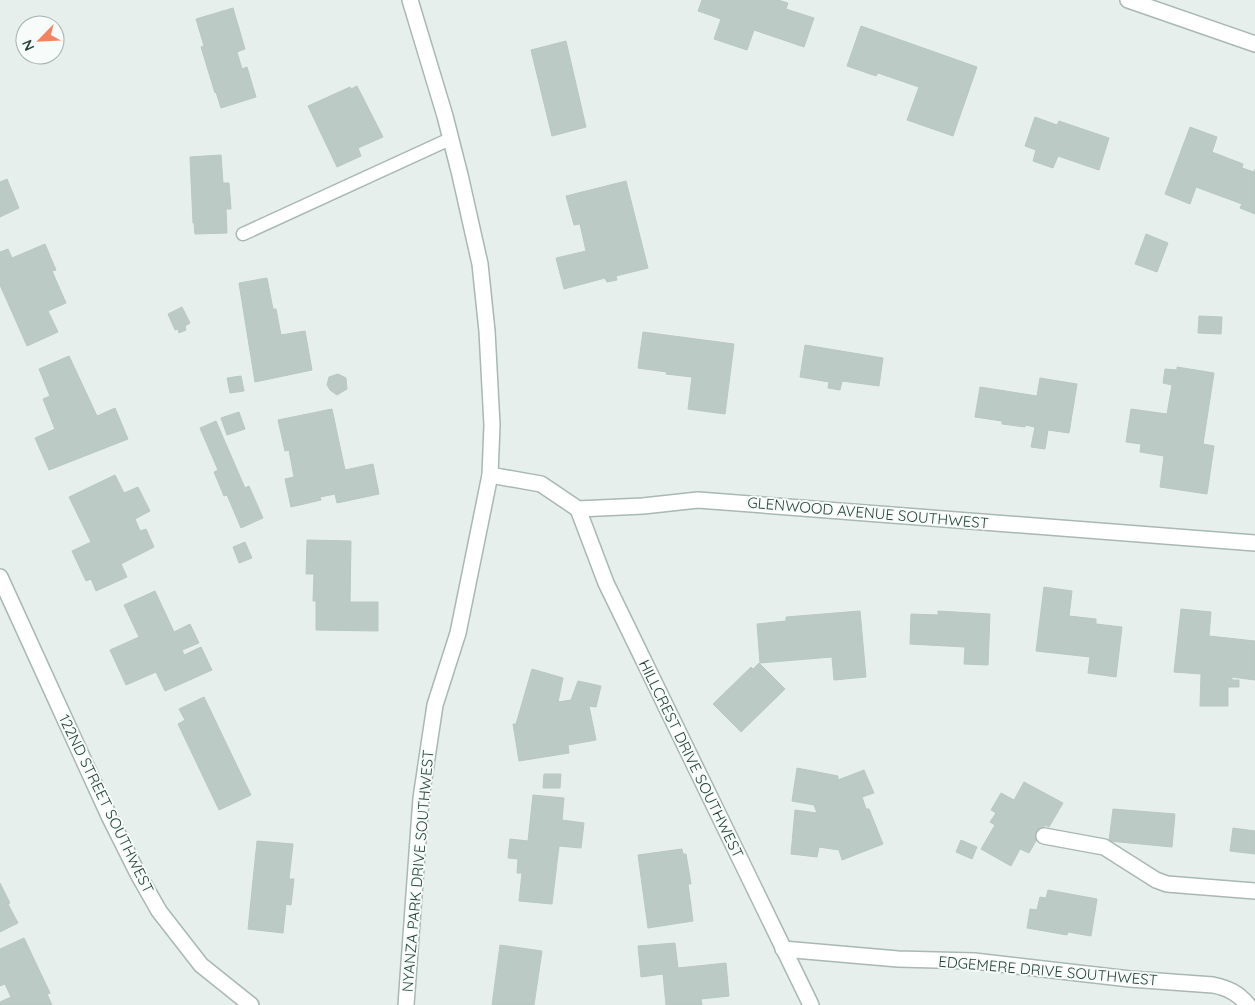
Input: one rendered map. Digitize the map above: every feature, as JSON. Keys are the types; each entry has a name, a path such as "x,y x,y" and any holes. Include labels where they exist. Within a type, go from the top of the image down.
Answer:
{"street":[{"path":"410,0 460,175 480,264 487,331 492,425 490,475 541,484 578,509"},
{"path":"1128,0 1255,44"},
{"name":"NYANZA PARK DRIVE SOUTHWEST","path":"406,1005 421,798 435,705 458,633 490,475"},
{"name":"GLENWOOD AVENUE SOUTHWEST","path":"578,509 643,506 698,500 1255,543"},
{"name":"HILLCREST DRIVE SOUTHWEST","path":"578,509 606,583 811,1005"},
{"name":"122ND STREET SOUTHWEST","path":"0,576 109,816 159,911 201,965 251,1005"},
{"path":"1044,836 1104,847 1156,880 1167,884 1255,891"},
{"name":"EDGEMERE DRIVE SOUTHWEST","path":"783,949 898,960 974,961 1213,985 1226,988 1238,994 1248,1005"}],"lane":[{"path":"243,234 450,139"}],"building":[{"path":"702,0 778,0 788,3 786,9 814,18 804,47 754,30 747,50 714,39 721,19 698,11"},
{"path":"233,8 245,49 237,52 242,69 247,67 256,97 221,108 201,47 204,46 196,19"},
{"path":"861,26 977,67 953,136 907,120 919,87 878,73 876,76 847,66"},
{"path":"566,41 586,127 552,136 531,50"},
{"path":"357,86 383,137 358,148 361,156 337,167 308,106 350,87 351,89"},
{"path":"1035,117 1057,125 1059,121 1109,138 1099,170 1058,156 1053,168 1033,161 1036,150 1025,146"},
{"path":"1190,127 1217,137 1212,152 1243,164 1242,168 1254,172 1255,169 1255,214 1240,208 1242,204 1196,187 1190,204 1165,194"},
{"path":"221,155 223,183 229,183 231,209 226,209 227,233 195,234 190,157"},
{"path":"7,179 19,208 0,217 0,182"},
{"path":"626,181 648,268 616,276 617,280 607,282 605,278 564,289 556,258 586,251 580,224 574,225 566,196"},
{"path":"1146,234 1168,243 1157,272 1135,264"},
{"path":"45,244 56,270 52,271 66,303 48,311 58,332 27,346 0,285 0,252 8,249 12,258"},
{"path":"267,278 273,309 276,309 281,335 305,331 312,370 255,382 239,283"},
{"path":"182,307 190,323 185,326 186,330 179,333 178,329 175,330 168,314"},
{"path":"1199,316 1222,317 1221,334 1198,333"},
{"path":"643,332 734,344 725,414 688,409 692,377 638,368"},
{"path":"805,345 883,358 879,386 842,381 840,390 828,388 829,382 800,377"},
{"path":"69,356 97,416 115,408 128,439 49,470 35,438 55,429 43,399 50,396 39,369"},
{"path":"1177,367 1214,373 1203,444 1214,446 1207,494 1160,487 1164,456 1140,452 1141,444 1126,442 1131,409 1167,414 1172,385 1163,383 1165,369 1177,370"},
{"path":"338,374 346,378 347,389 337,395 327,385 329,377"},
{"path":"241,376 244,391 230,393 227,378"},
{"path":"1040,378 1077,384 1069,433 1048,430 1045,449 1031,447 1035,427 1002,424 1002,421 975,417 980,387 1037,396"},
{"path":"332,409 345,470 373,464 379,494 337,503 335,494 320,497 321,500 291,507 285,479 294,477 289,450 285,451 278,420"},
{"path":"239,412 245,429 227,435 221,418"},
{"path":"216,421 245,488 249,486 263,518 241,528 227,495 224,496 214,472 218,470 200,428"},
{"path":"115,475 124,493 138,487 150,511 135,519 140,531 146,529 154,547 121,564 127,577 96,591 91,579 86,581 72,551 91,542 69,497"},
{"path":"307,540 351,541 350,602 378,602 378,631 316,630 316,601 313,601 314,574 306,574"},
{"path":"245,542 252,558 239,563 233,547"},
{"path":"1044,587 1072,591 1069,616 1096,619 1096,624 1122,627 1116,677 1088,673 1090,657 1036,651"},
{"path":"155,591 174,632 190,624 199,643 182,650 184,655 201,647 212,670 165,691 156,672 126,685 110,650 139,637 124,605"},
{"path":"1181,609 1211,612 1209,636 1255,641 1255,680 1232,677 1232,680 1239,680 1239,687 1228,687 1228,706 1200,706 1201,674 1174,672"},
{"path":"860,611 866,677 834,680 832,657 760,663 757,624 786,621 786,617"},
{"path":"938,611 990,614 988,665 964,664 965,647 910,644 911,614 938,615"},
{"path":"759,663 785,689 741,732 713,704 751,667 753,669"},
{"path":"532,669 563,678 558,702 571,700 578,681 601,686 596,707 589,706 596,740 568,745 569,753 519,761 513,724 516,724"},
{"path":"204,697 251,795 219,810 178,724 185,720 179,709"},
{"path":"797,768 838,776 838,780 864,770 874,793 862,797 883,844 842,860 839,850 819,847 817,857 791,854 795,810 817,813 814,805 792,801"},
{"path":"544,774 561,774 560,788 543,788"},
{"path":"1024,782 1063,803 1049,827 1045,825 1029,853 1020,849 1011,866 981,849 995,825 990,822 996,813 991,810 1001,793 1014,800"},
{"path":"533,795 564,798 562,820 584,823 581,848 559,846 552,904 519,901 522,873 517,873 518,859 508,858 510,839 528,841"},
{"path":"1113,809 1175,814 1172,847 1109,841"},
{"path":"1233,828 1255,831 1255,854 1230,851"},
{"path":"961,840 977,847 972,859 956,852"},
{"path":"257,841 293,844 289,879 294,879 291,905 286,904 283,933 248,929"},
{"path":"682,849 683,854 686,854 691,884 688,884 693,921 648,928 638,855"},
{"path":"0,883 18,923 0,932"},
{"path":"1048,890 1097,899 1091,936 1068,932 1067,935 1027,928 1030,909 1037,910 1040,897 1046,898"},
{"path":"24,938 50,993 47,994 52,1005 0,1005 0,1002 11,997 5,984 0,986 0,949"},
{"path":"675,943 678,968 726,963 729,996 701,999 702,1005 666,1005 663,974 641,977 638,946"},
{"path":"500,945 542,951 534,1005 492,1005"}]}
